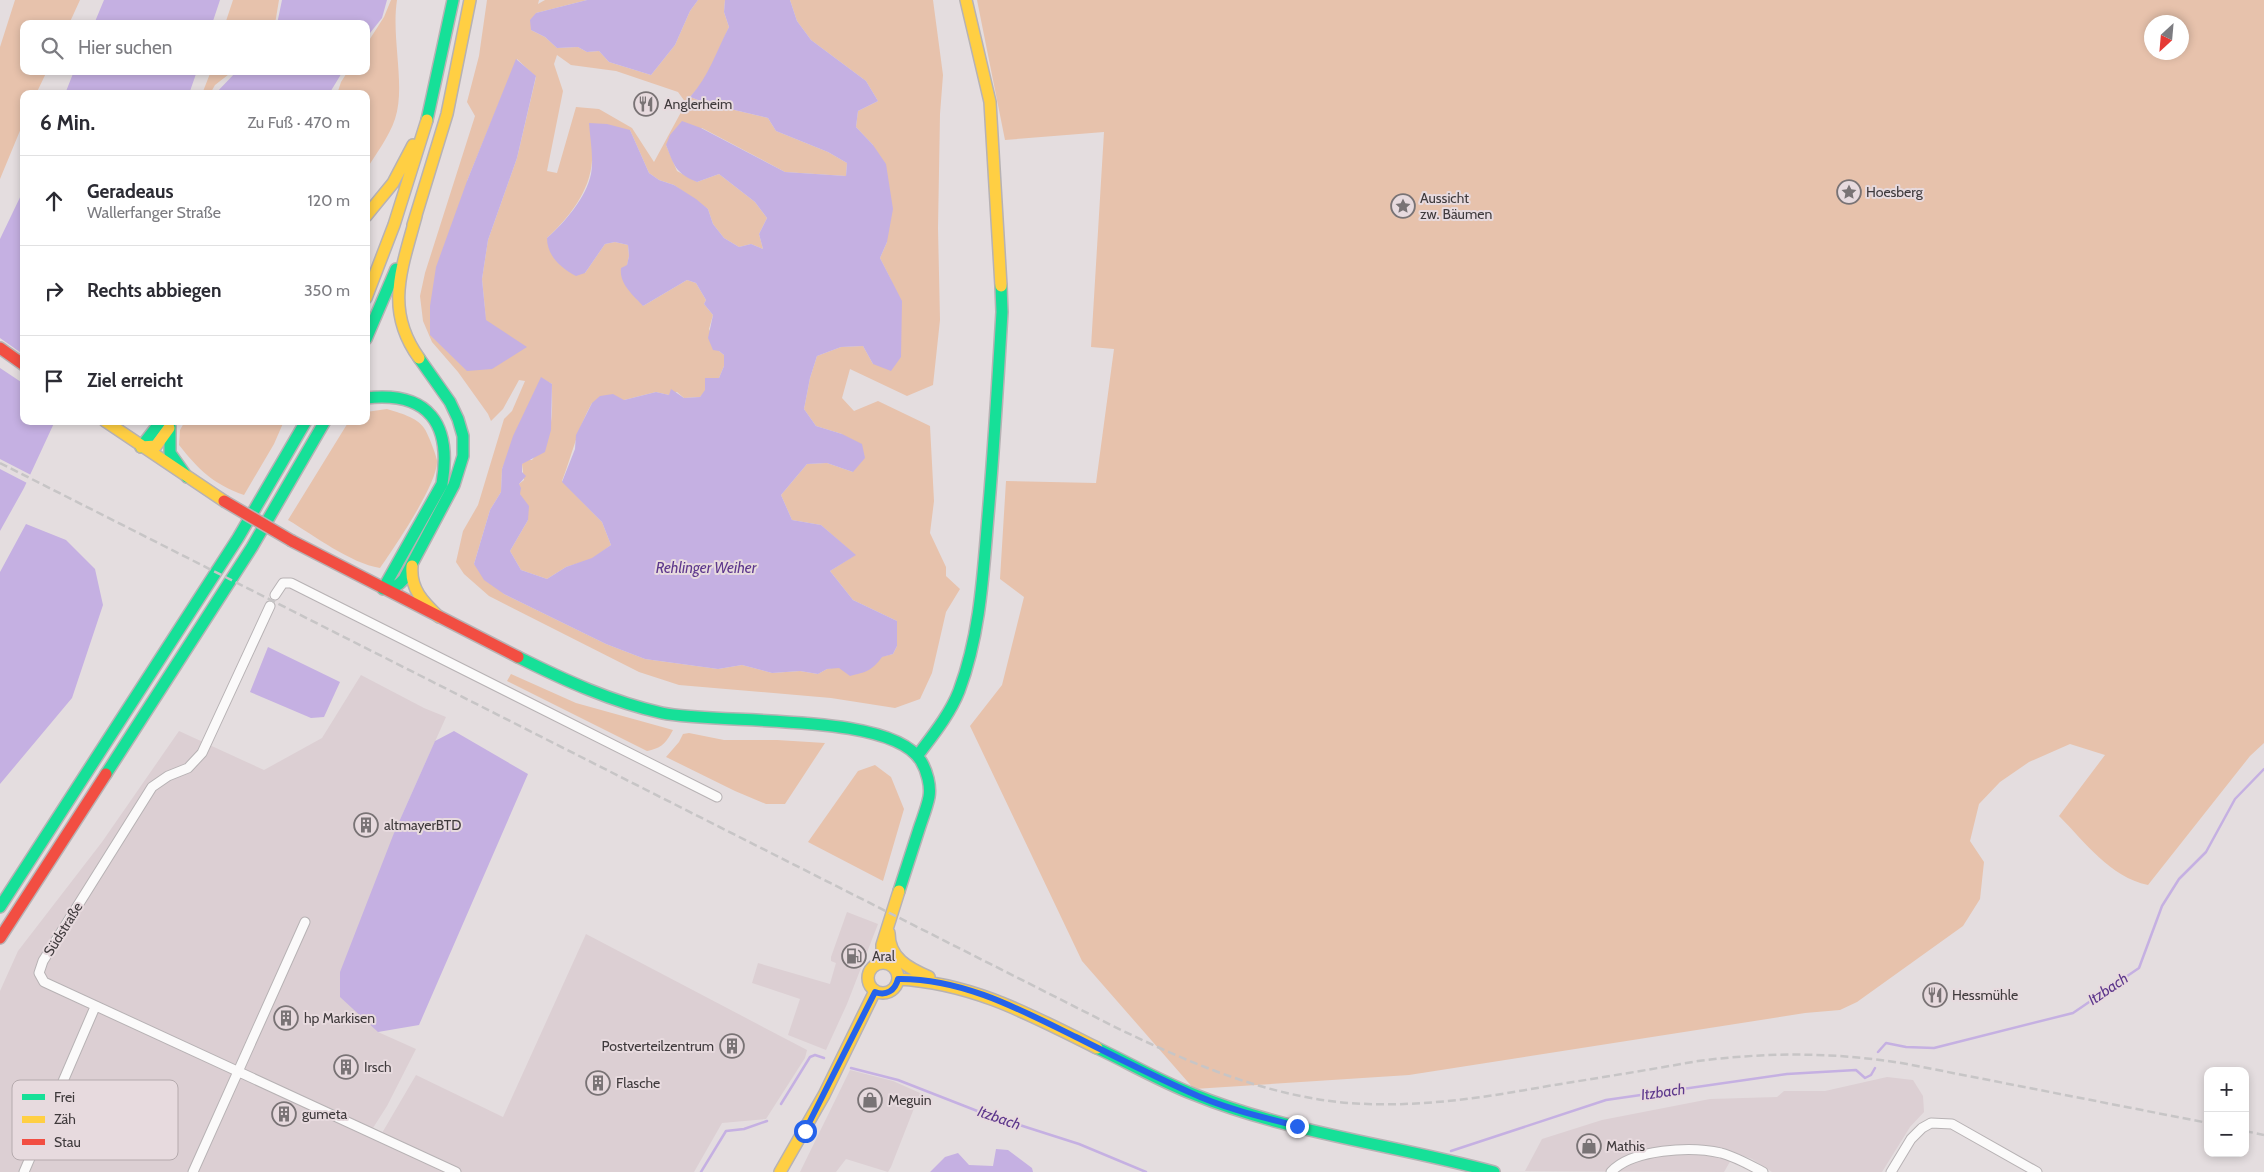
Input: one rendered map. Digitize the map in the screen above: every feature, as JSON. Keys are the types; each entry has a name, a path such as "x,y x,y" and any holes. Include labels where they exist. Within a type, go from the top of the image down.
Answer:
{"main road":[{"path":"370,288 400,211 430,110 453,0"},
{"path":"370,330 416,216 447,114 470,0"},
{"path":"918,755 940,725 958,693 971,653 977,626 982,594 990,500 1002,312 990,102 966,0"},
{"path":"370,211 393,183 430,110"},
{"path":"383,590 396,588 404,579 458,475 463,457 464,441 457,414 410,347 400,319 400,286 416,216"},
{"path":"0,348 20,362"},
{"path":"370,397 382,395 398,396 413,402 427,412 437,424 444,438 447,453 446,469 442,484 383,590"},
{"path":"110,425 141,448 224,501 292,541 383,590 550,673 621,702 665,714 701,718 814,724 867,733 908,746 918,755 925,767 930,785 929,797 882,945 882,963"},
{"path":"141,448 156,446 167,425"},
{"path":"168,425 170,452 187,476"},
{"path":"0,907 238,538 304,425"},
{"path":"0,938 252,547 323,425"},
{"path":"314,441 329,425"},
{"path":"413,561 410,577 414,589 425,604 439,617"},
{"path":"890,923 888,938 890,946 904,964 916,972 950,986"},
{"path":"882,963 892,966 898,979 897,984 890,992 884,994 875,992 870,988 867,977 872,967 882,963"},
{"path":"898,979 950,986 997,1000 1028,1013 1157,1078 1225,1106 1297,1126 1404,1148 1494,1172"},
{"path":"780,1172 824,1096 875,992"}],"street":[{"path":"276,595 283,583 291,583 717,797"},
{"name":"Südstraße","path":"270,606 202,753 188,768 168,776 152,787 43,961 38,973 44,982 95,1007 456,1172"},
{"path":"194,1172 305,922"},
{"path":"64,1080 95,1007"},
{"path":"1891,1172 1911,1139 1922,1128 1931,1123 1952,1124 2037,1172"},
{"path":"1611,1172 1616,1166 1630,1158 1645,1154 1699,1150 1720,1153 1763,1172"},
{"path":"24,1172 29,1160"}],"shaded area":[{"path":"15,0 80,0 71,20 20,20 20,75 45,75 38,90 20,90 20,131 0,179 0,47"},
{"path":"233,0 279,0 276,20 226,20"},
{"path":"391,0 397,0 398,106 389,132 370,164 370,90 338,90 345,75 370,75 370,39 384,17"},
{"path":"487,0 539,0 538,4 545,0 587,0 536,13 531,30 545,37 557,48 578,47 587,52 599,51 609,62 651,75 675,45 690,11 698,0 725,0 724,12 729,27 701,85 690,97 709,104 768,118 776,131 828,152 847,163 846,176 785,172 702,128 666,145 677,171 697,182 719,174 755,202 767,218 759,234 763,249 751,244 739,247 724,238 713,224 708,209 674,185 659,180 649,173 630,130 592,161 583,193 563,222 547,238 585,273 605,244 615,242 628,245 629,256 627,266 624,267 643,306 687,280 696,283 706,300 704,304 713,315 709,329 719,351 724,355 724,366 719,378 700,397 684,398 677,392 669,395 656,392 624,400 592,403 579,431 562,481 602,522 611,545 592,559 566,567 547,579 521,570 510,551 528,520 520,494 519,484 524,480 522,464 526,460 532,460 539,451 545,442 551,425 552,384 541,378 502,469 501,492 490,510 474,564 504,594 606,644 645,659 718,669 742,665 772,673 800,671 818,674 827,669 893,654 897,646 897,621 853,600 830,571 855,555 821,525 792,520 781,495 807,464 827,463 853,472 842,434 816,426 804,409 810,378 817,356 841,347 863,346 873,364 901,357 900,332 891,280 880,258 887,242 873,145 856,127 858,111 878,101 866,81 811,40 797,21 790,0 933,0 943,75 940,114 938,228 940,320 933,385 907,396 850,369 842,398 854,411 878,401 930,426 934,501 930,533 946,567 946,576 960,589 946,612 932,673 920,699 895,708 831,698 679,685 639,672 489,596 464,574 456,562 463,531 478,505 504,419 512,411 525,381 519,380 503,409 491,421 458,372 432,342 423,321 420,296 425,273 475,116 467,102 479,56","holes":["557,55 571,65 616,71 678,92 686,103 654,162 632,128 599,109 576,107 557,173 547,171 563,91 554,64","517,59 536,77 517,158 488,240 482,279 486,320 467,181"]},
{"path":"977,0 2264,0 2264,743 2250,756 2148,885 2134,881 2110,867 2059,816 2105,755 2070,744 2029,762 2000,782 1979,804 1970,841 1984,862 1980,899 1963,926 1857,1002 1840,1010 1805,1013 1409,1075 1194,1089 1082,961 970,726 1002,685 1024,597 1000,579 1006,481 1096,483 1114,349 1091,347 1104,132 1005,140"},
{"path":"209,75 228,75 215,85 212,90 204,90"},
{"path":"387,409 417,421 428,434 437,460 436,470 424,499 380,568 345,555 288,520 347,425 370,425 370,411"},
{"path":"183,425 282,425 274,444 244,495 215,481 193,462 179,445 180,430"},
{"path":"511,674 576,703 673,730 663,744 647,751 507,681"},
{"path":"361,675 424,708 446,717 394,833 378,1032 416,1049 387,1106 373,1128 382,1133 416,1075 503,1117 586,934 807,1050 805,1058 766,1119 722,1123 694,1172 0,1172 0,991 18,951 102,842 179,731 264,770 322,738"},
{"path":"689,733 724,740 777,740 825,743 785,804 766,804 666,757 679,742 683,734"},
{"path":"875,765 891,777 904,809 883,881 808,842 858,771"},
{"path":"847,912 878,924 847,1004 826,1050 788,1035 800,999 752,983 758,963 830,984 836,963 831,961 831,957"},
{"path":"850,1070 893,1081 920,1093 891,1167 888,1172 846,1159 836,1172 800,1172"},
{"path":"1887,1077 1913,1080 1923,1096 1924,1112 1910,1127 1882,1172 1772,1172 1752,1159 1735,1153 1724,1172 1525,1171 1542,1139 1602,1120 1710,1099 1777,1097 1784,1091 1825,1091"}],"water":[{"path":"104,0 220,0 213,20 96,20"},
{"path":"282,0 387,0 382,18 370,33 370,20 278,20"},
{"path":"587,0 698,0 690,11 675,45 651,75 609,62 599,51 587,52 578,47 557,48 545,37 531,30 530,20 536,13"},
{"name":"Rehlinger Weiher","path":"725,0 790,0 797,21 811,40 866,81 878,101 858,111 856,127 873,145 886,164 893,209 887,242 880,258 902,301 901,357 891,371 873,364 863,346 841,347 817,356 810,378 804,409 816,426 842,434 862,444 865,458 853,472 827,463 807,464 781,495 792,520 821,525 856,555 830,571 853,600 897,621 897,646 893,654 882,657 868,670 850,676 839,668 827,669 818,674 800,671 772,673 742,665 718,669 645,659 606,644 504,594 484,580 474,564 490,510 501,492 502,469 513,436 541,377 552,384 551,430 545,452 522,464 522,472 526,476 519,484 521,488 520,494 529,506 528,520 510,551 521,570 547,579 566,567 592,558 611,545 602,522 562,482 575,449 576,435 592,403 600,396 613,394 624,400 656,392 669,395 671,389 684,398 700,397 705,390 705,378 719,378 724,366 724,355 719,351 713,350 708,338 713,315 704,304 706,300 696,283 687,280 643,306 622,279 621,268 627,265 629,256 628,245 615,242 605,244 585,273 576,276 560,265 552,256 547,238 561,225 580,201 591,174 592,155 589,123 607,124 630,130 649,173 659,180 674,185 696,199 708,209 713,224 724,238 739,247 751,244 763,249 759,234 767,218 755,202 719,174 697,182 676,168 666,145 670,135 682,121 701,128 785,172 846,176 847,163 828,152 776,131 768,118 709,104 690,97 707,72 729,27 724,12"},
{"path":"516,59 536,76 517,158 488,240 482,279 486,320 527,347 492,369 467,371 430,335 430,306 436,267 467,181"},
{"path":"72,75 196,75 190,90 67,90"},
{"path":"233,75 341,75 331,90 219,90"},
{"path":"20,197 20,425 53,425 24,488 0,531 0,239"},
{"path":"26,524 66,540 95,569 103,605 72,698 0,784 0,572"},
{"path":"268,647 340,682 324,717 311,718 250,692"},
{"path":"454,731 528,774 419,1025 378,1032 340,997 340,972 394,833 435,741"},
{"path":"996,1149 1008,1150 1032,1168 1033,1172 930,1172 945,1157 958,1153 969,1165 993,1166"}],"pier":[{"path":"0,338 20,352 20,381 0,368"},
{"path":"0,459 33,476 29,484 0,469"}],"waterway":[{"name":"Itzbach","path":"1878,1052 1886,1043 1906,1047 1934,1048 2073,1013 2139,968 2162,906 2179,879 2206,852 2235,799 2264,769"},
{"name":"Itzbach","path":"781,1104 810,1057 815,1055 824,1058"},
{"name":"Itzbach","path":"851,1068 898,1080 985,1114 1079,1144 1146,1172"},
{"name":"Itzbach","path":"1451,1151 1606,1100 1787,1074 1856,1070 1865,1078 1871,1075 1875,1068"},
{"name":"Itzbach","path":"701,1172 726,1131 744,1129 767,1121"}],"railway":[{"path":"0,463 1113,1026 1198,1064 1257,1085 1287,1093 1349,1103 1424,1103 1499,1094 1698,1061 1751,1056 1828,1055 1907,1064 2204,1122"},
{"path":"2249,1132 2264,1135"}],"traffic: fast":[{"path":"427,120 453,0"},
{"path":"370,330 396,269"},
{"path":"918,755 941,724 955,700 966,670 976,627 982,583 992,465 1002,312 1001,286"},
{"path":"370,398 388,397 406,400 420,406 431,416 439,429 443,444 442,484 383,589 387,589 395,587 404,579 454,485 463,456 463,436 458,419 450,402 419,358"},
{"path":"141,447 158,425"},
{"path":"0,907 238,538 304,425"},
{"path":"106,774 252,547 323,425"},
{"path":"170,426 170,453 187,477"},
{"path":"518,657 588,690 662,713 841,727 876,734 904,745 921,761 925,769 928,779 929,797 899,891"},
{"path":"1097,1048 1181,1089 1267,1119 1494,1172"}],"traffic: slow":[{"path":"413,225 447,114 470,0"},
{"path":"966,0 990,102 1001,286"},
{"path":"370,288 394,225 427,120"},
{"path":"370,211 393,183 413,145"},
{"path":"416,216 402,271 399,288 399,306 408,340 419,358"},
{"path":"111,425 224,501"},
{"path":"141,447 156,446 169,428"},
{"path":"412,566 415,588 439,617"},
{"path":"882,963 882,945 899,891"},
{"path":"889,933 892,949 896,956 907,966 929,977"},
{"path":"883,963 894,967 898,978 894,989 883,993 872,989 868,978 872,967 883,963"},
{"path":"898,979 925,982 977,994 1025,1013 1097,1048"},
{"path":"780,1172 824,1095 875,991"}],"traffic: jam":[{"path":"0,348 20,362"},
{"path":"224,501 292,541"},
{"path":"292,541 518,657"},
{"path":"0,938 106,774"}],"place":[{"name":"Anglerheim","path":"646,104"},
{"name":"Hoesberg","path":"1849,192"},
{"name":"Aussicht zw. Bäumen","path":"1403,206"},
{"name":"altmayerBTD","path":"366,825"},
{"name":"Aral","path":"854,956"},
{"name":"Hessmühle","path":"1935,995"},
{"name":"hp Markisen","path":"286,1018"},
{"name":"Postverteilzentrum","path":"732,1046"},
{"name":"Irsch","path":"346,1067"},
{"name":"Flasche","path":"598,1083"},
{"name":"Meguin","path":"870,1100"},
{"name":"gumeta","path":"284,1114"},
{"name":"Mathis","path":"1589,1146"}],"route":[{"path":"805,1131 875,992 884,994 890,992 894,989 898,979 956,987 997,1000 1028,1013 1192,1094 1236,1110 1297,1126"}]}
